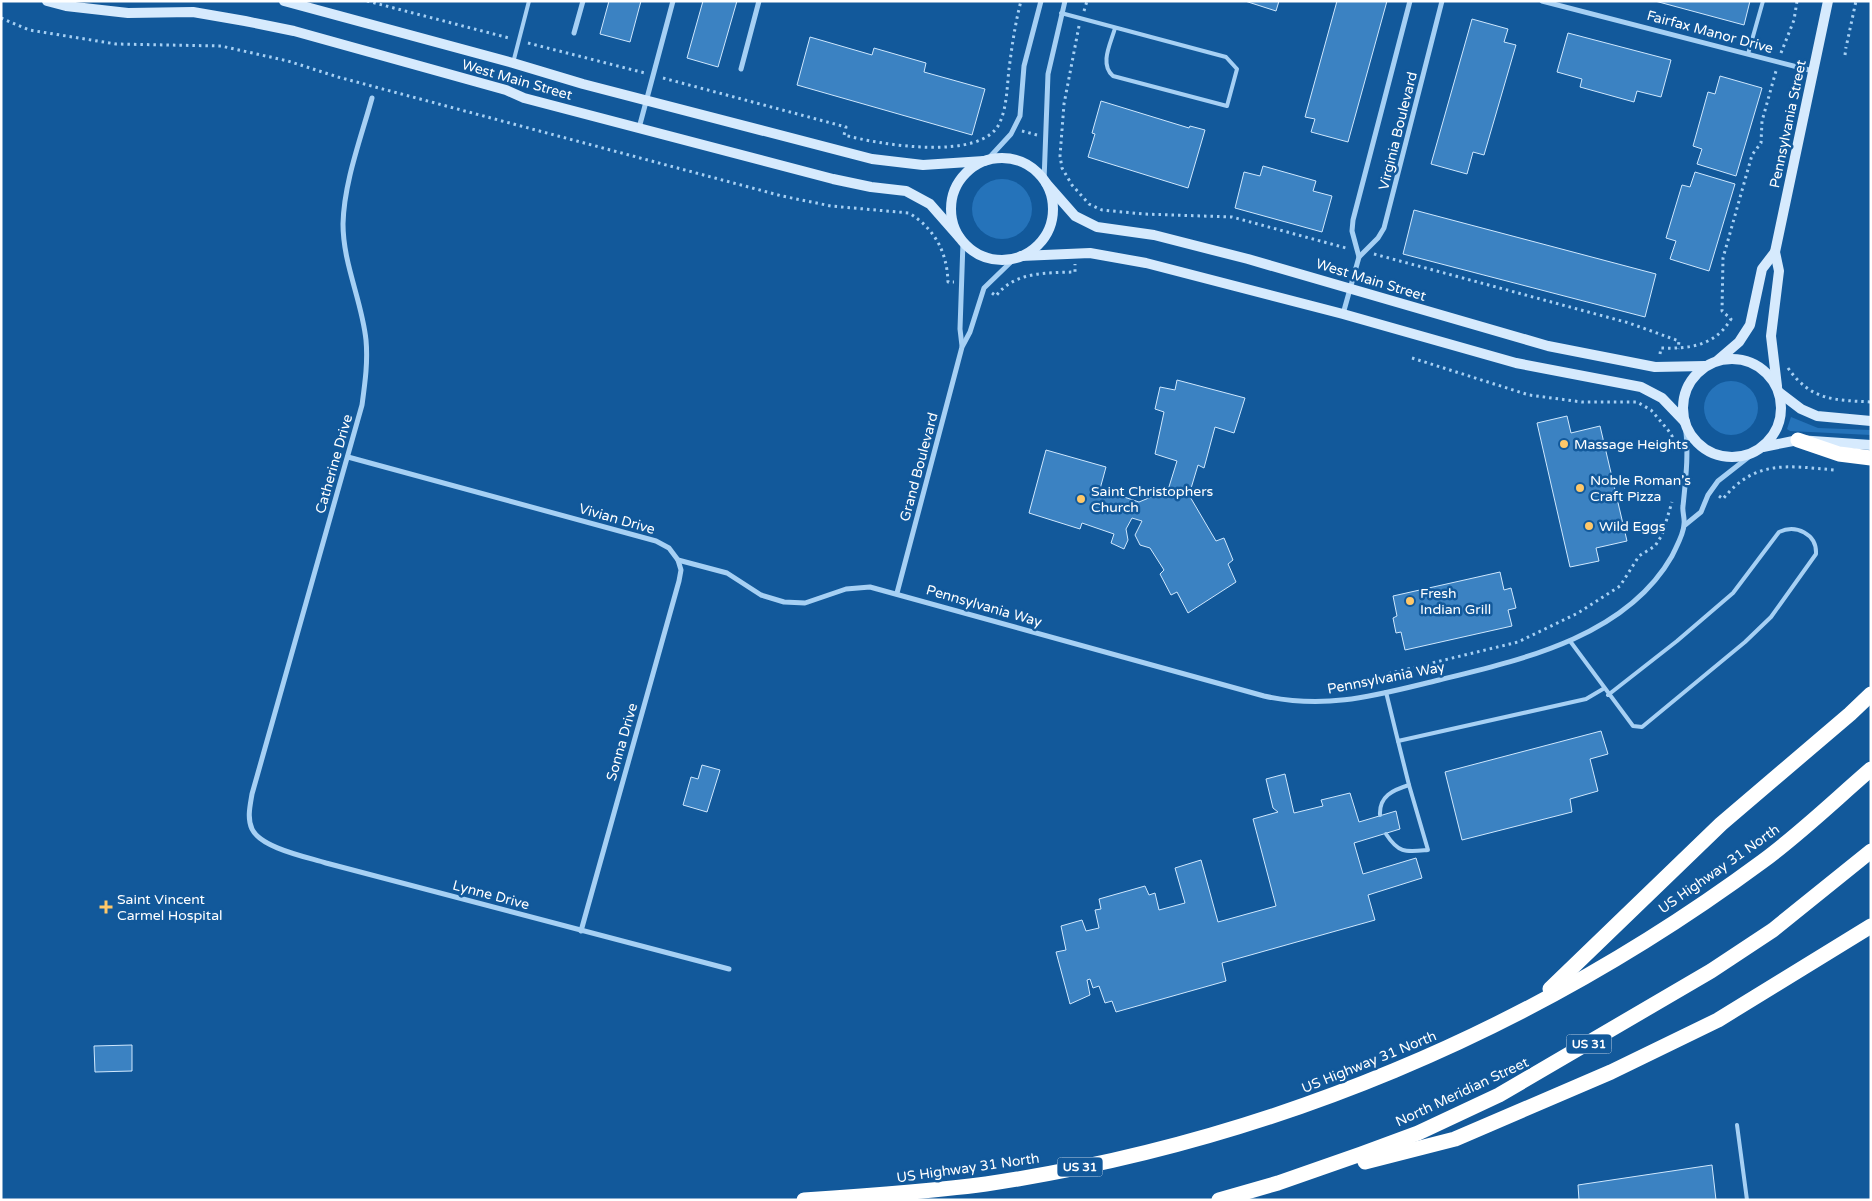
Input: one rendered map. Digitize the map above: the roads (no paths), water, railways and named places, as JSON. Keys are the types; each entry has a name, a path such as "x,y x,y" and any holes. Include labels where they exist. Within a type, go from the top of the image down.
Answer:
{"highway":[{"path":"1798,440 1839,454 1871,458"},
{"path":"1534,1005 1721,824 1871,694"},
{"name":"US Highway 31 North","path":"804,1200 886,1195 994,1182 1149,1152 1224,1132 1291,1111 1401,1069 1534,1005 1633,948 1764,860 1871,769"},
{"name":"North Meridian Street","path":"1219,1200 1278,1183 1418,1133 1486,1102 1540,1074 1689,985 1765,935 1871,852"},
{"path":"1278,1183 1455,1139 1611,1072 1718,1020 1871,926"}],"main road":[{"name":"West Main Street","path":"47,1 66,6 128,13 192,12 253,22 506,90 524,98 833,179 865,186 901,189 919,196 930,204 961,239"},
{"name":"West Main Street","path":"284,1 867,158 928,165 986,160"},
{"name":"Pennsylvania Street","path":"1778,389 1771,336 1779,272 1775,252 1828,1"},
{"path":"1018,257 1041,242 1049,228 1052,204 1045,182 1035,170 1023,162 1010,158 986,160 965,173 954,189 950,208 954,228 961,239 984,256 996,260 1076,253 1107,255 1146,263 1343,314 1516,363 1574,376 1641,387 1662,398 1685,422 1696,441 1713,454 1734,457 1798,440 1871,445"},
{"name":"West Main Street","path":"1045,182 1070,210 1084,222 1106,229 1137,232 1171,239 1350,288 1548,346 1655,367 1705,366"},
{"name":"Pennsylvania Street","path":"1717,361 1739,342 1750,325 1762,270 1775,252"},
{"path":"1685,422 1683,408 1685,394 1695,375 1705,366 1717,361 1736,359 1754,363 1765,370 1778,389 1800,409 1817,416 1871,421"},
{"path":"1758,450 1778,427 1782,410 1778,389"}],"street":[{"path":"574,33 583,1"},
{"path":"639,128 673,1"},
{"path":"741,69 760,1"},
{"path":"986,160 1015,128 1021,110 1025,60 1041,1"},
{"path":"1045,182 1044,135 1050,59 1065,1"},
{"name":"Virginia Boulevard","path":"1360,257 1352,231 1353,220 1410,1"},
{"name":"Virginia Boulevard","path":"1343,314 1360,257 1378,238 1384,228 1442,1"},
{"name":"Fairfax Manor Drive","path":"1542,1 1813,71"},
{"name":"Catherine Drive","path":"253,831 249,816 252,794 362,405 367,358 365,332 348,268 343,225 350,179 372,98"},
{"name":"Grand Boulevard","path":"961,239 960,329 962,346"},
{"name":"Grand Boulevard","path":"898,593 962,346 970,332 984,288 1018,257"},
{"name":"Pennsylvania Way","path":"898,593 1283,700 1305,703 1330,702 1386,692 1518,661 1570,641 1615,614 1650,585 1672,556 1684,525 1682,508 1688,452 1685,422"},
{"name":"Pennsylvania Way","path":"1684,525 1701,512 1708,495 1718,481 1758,450"},
{"name":"Vivian Drive","path":"348,457 656,541 669,548 678,560 727,573 761,595 784,602 805,603 846,589 870,587 898,593"},
{"name":"Sonna Drive","path":"581,931 679,581 681,570 678,560"},
{"name":"Lynne Drive","path":"253,831 261,840 271,846 326,863 729,969"}],"lane":[{"path":"513,63 529,1"},
{"path":"1748,54 1763,1"},
{"path":"1061,13 1226,57 1237,69 1227,106 1113,76 1107,71 1105,63 1115,28"},
{"path":"1570,641 1608,695 1633,726 1642,727 1718,666 1771,617 1816,554 1813,540 1798,529 1787,528 1779,532 1733,593 1677,641 1608,695"},
{"path":"1398,741 1586,698 1604,688"},
{"path":"1386,692 1409,785 1428,850 1400,850 1395,847 1386,834"},
{"path":"1380,815 1379,807 1384,798 1392,790 1409,785"},
{"path":"1737,1126 1747,1200"}],"place":[{"name":"Massage Heights","path":"1564,444"},
{"name":"Noble Roman's Craft Pizza","path":"1580,488"},
{"name":"Saint Christophers Church","path":"1081,499"},
{"name":"Wild Eggs","path":"1589,526"},
{"name":"Fresh Indian Grill","path":"1410,601"},
{"name":"Saint Vincent Carmel Hospital","path":"106,907"}]}
